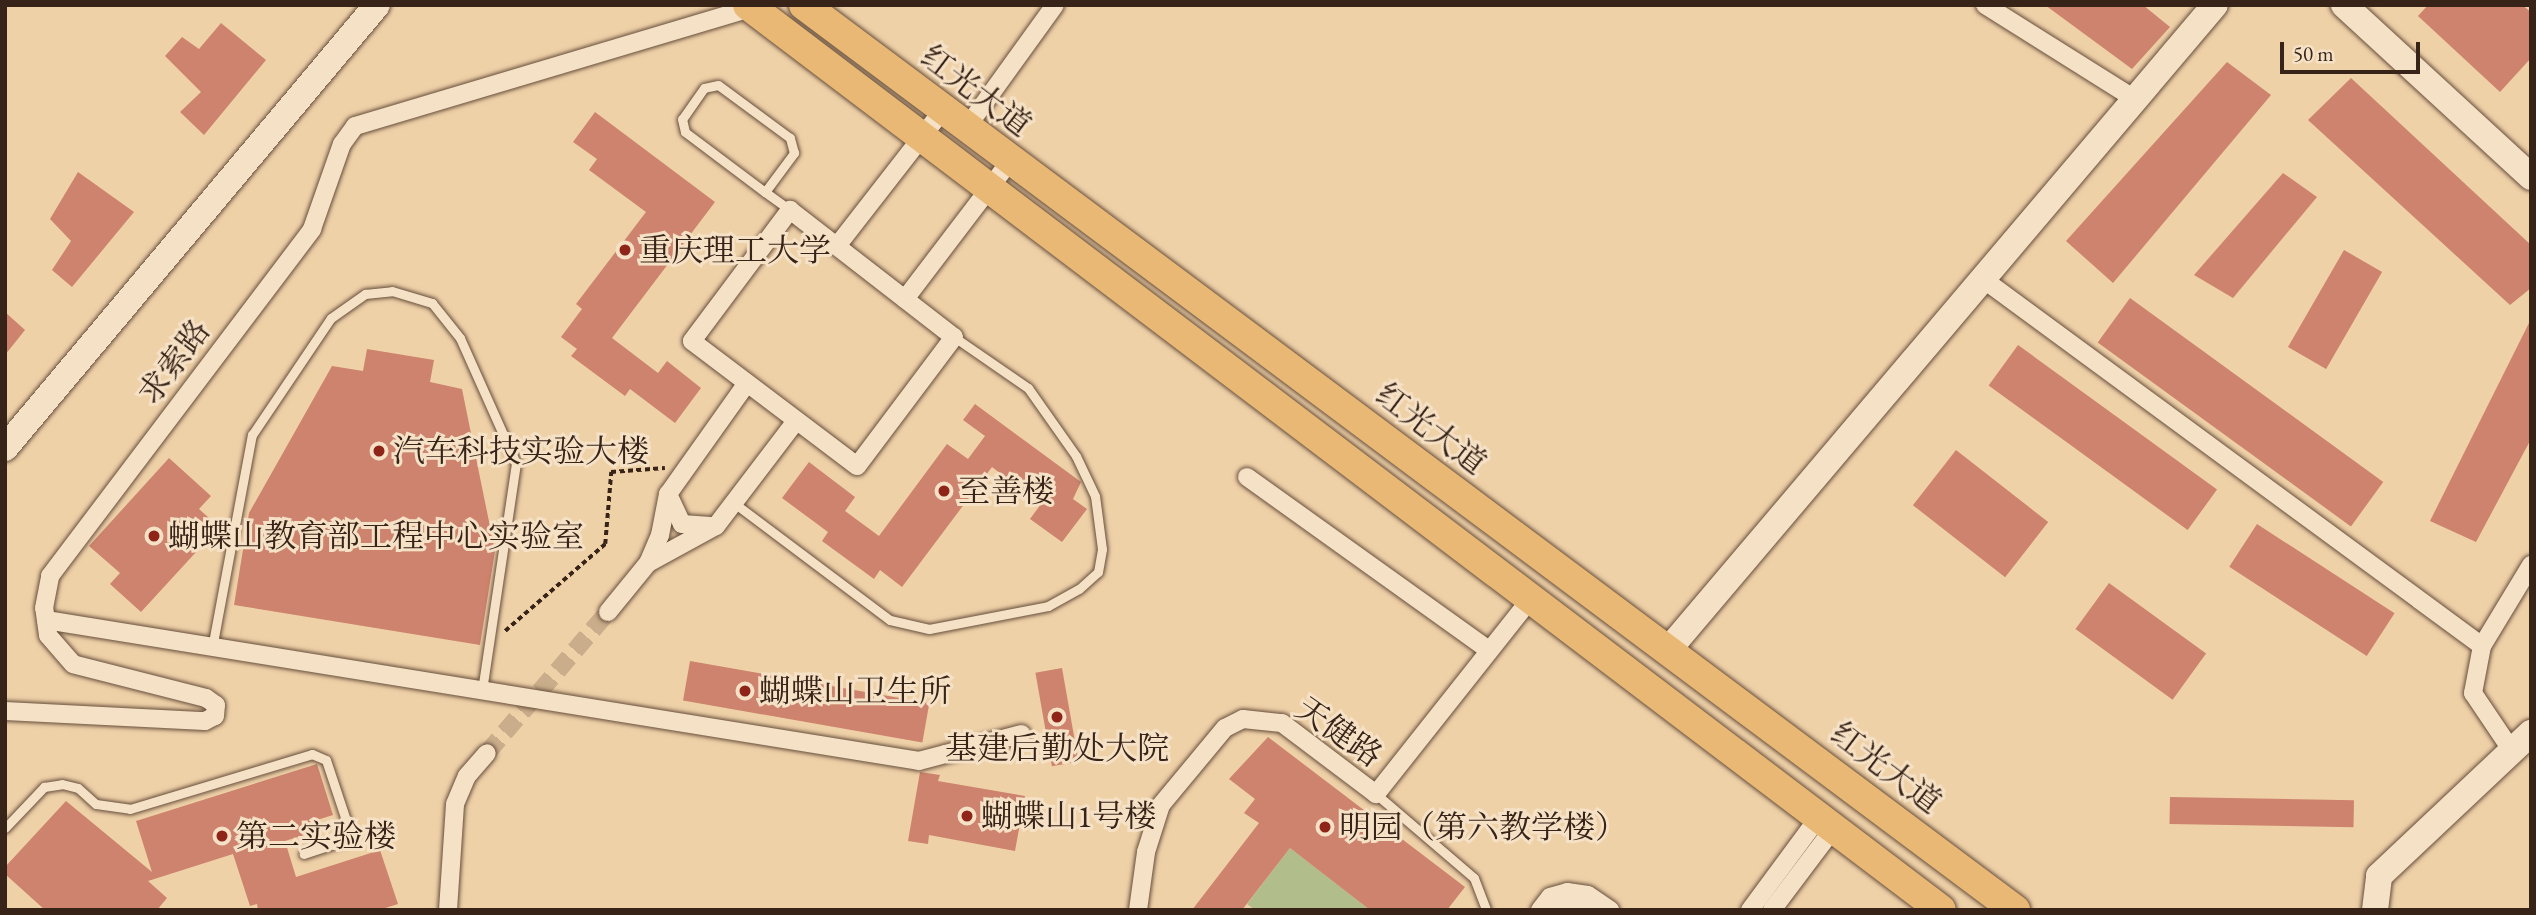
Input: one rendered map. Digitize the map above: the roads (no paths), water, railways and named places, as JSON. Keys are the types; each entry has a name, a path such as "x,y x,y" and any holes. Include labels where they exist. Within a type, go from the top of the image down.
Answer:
{"main road":[{"name":"红光大道","path":"804,5 2015,910"},
{"path":"750,7 1941,910"}],"street":[{"path":"5,448 377,5"},
{"path":"837,246 921,139 955,118 1055,5"},
{"path":"1985,5 2136,99"},
{"path":"1669,649 2215,5"},
{"path":"2343,5 2531,177"},
{"name":"求索路","path":"46,620 50,576 312,229 342,144 355,126 750,7"},
{"path":"905,299 1010,161"},
{"path":"790,210 837,246 954,337 857,467 692,341 790,210"},
{"path":"1983,279 2482,646"},
{"path":"608,612 648,563 660,535 668,494 747,383"},
{"path":"648,563 716,526 796,421"},
{"path":"1247,477 1489,650"},
{"path":"668,494 682,524 716,526"},
{"path":"2375,910 2378,876 2521,742 2473,693 2482,646 2531,565"},
{"path":"1376,794 1530,601"},
{"path":"5,712 205,721 215,716 216,705 206,698 73,664 48,635 46,620 212,650 919,761 1021,734"},
{"name":"天健路","path":"1138,910 1146,852 1161,805 1225,728 1264,718 1282,723 1376,794"},
{"path":"448,910 455,804 467,776 487,753"},
{"path":"1751,910 1825,823"},
{"path":"1772,910 1825,823"},
{"path":"1540,910 1550,897 1567,892 1588,895 1610,910"},
{"path":"1550,910 1562,905 1586,910"}],"lane":[{"path":"765,192 794,153 789,138 718,85 704,88 681,119 685,132 765,192 790,210"},
{"path":"212,650 253,435 331,317 365,293 392,291 432,303 460,338 516,463 482,691"},
{"path":"734,503 890,620 929,629 1048,606 1079,589 1098,572 1102,549 1095,496 1076,456 1028,388 954,337"},
{"path":"5,828 44,788 62,784 78,788 96,804 130,809 312,754 326,760 352,838 304,854"},
{"path":"1376,794 1474,878 1486,910"}],"tunnel":[{"path":"487,753 608,612"}],"place":[{"name":"重庆理工大学","path":"625,250"},
{"name":"汽车科技实验大楼","path":"379,451"},
{"name":"至善楼","path":"944,491"},
{"name":"蝴蝶山教育部工程中心实验室","path":"154,536"},
{"name":"蝴蝶山卫生所","path":"745,691"},
{"name":"基建后勤处大院","path":"1057,717"},
{"name":"蝴蝶山1号楼","path":"967,816"},
{"name":"明园（第六教学楼）","path":"1325,827"},
{"name":"第二实验楼","path":"222,836"}]}
